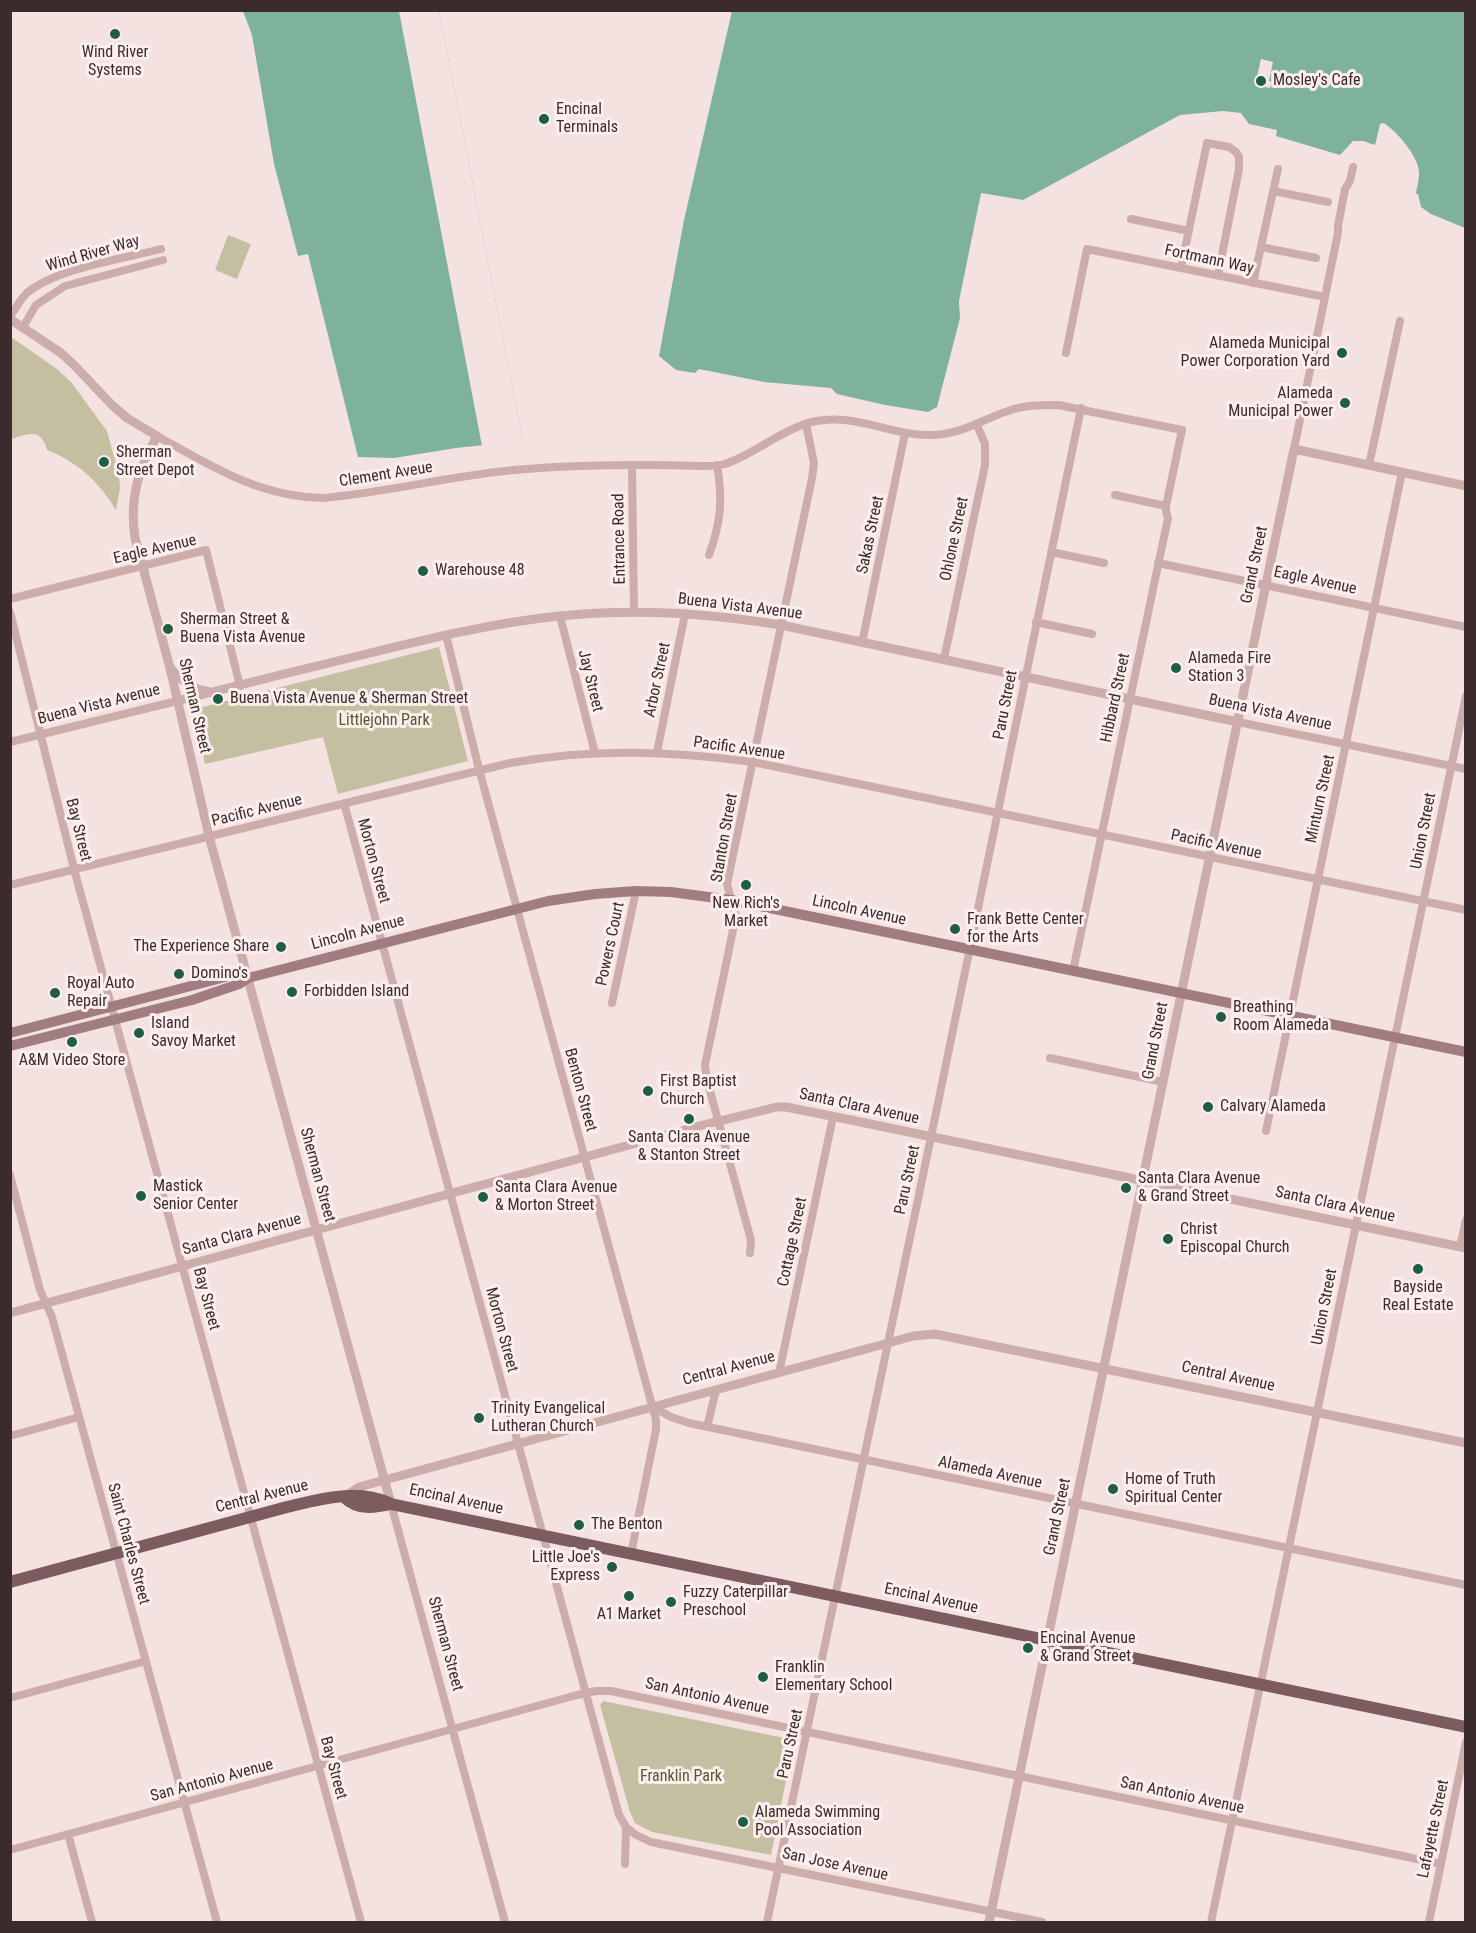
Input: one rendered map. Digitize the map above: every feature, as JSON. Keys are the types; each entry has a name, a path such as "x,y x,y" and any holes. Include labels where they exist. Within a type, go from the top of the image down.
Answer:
{"main road":[{"name":"Lincoln Avenue","path":"10,1046 192,1000 239,984 248,978 516,908 576,896 636,891 671,892 731,900 1466,1052"},
{"name":"Lincoln Avenue","path":"10,1033 237,974 248,978"},
{"name":"Central Avenue","path":"10,1582 250,1517 322,1499 344,1497"},
{"name":"Encinal Avenue","path":"344,1497 352,1505 376,1507 391,1504 1466,1727"}],"street":[{"path":"1181,268 1207,143 1228,147 1239,157 1239,169 1218,275"},
{"name":"Grand Street","path":"989,1923 1238,722 1345,189 1350,181 1353,167"},
{"path":"1253,283 1278,169"},
{"path":"1273,191 1328,202"},
{"path":"1131,219 1189,231"},
{"path":"1261,247 1316,258"},
{"name":"Wind River Way","path":"10,317 26,294 42,283 62,274 161,249"},
{"name":"Fortmann Way","path":"1066,353 1088,249 1325,297"},
{"name":"Wind River Way","path":"23,327 36,305 65,286 163,260"},
{"path":"10,317 61,353 127,418 157,436"},
{"path":"1369,465 1400,321"},
{"name":"Clement Aveue","path":"157,436 253,486 300,498 337,497 496,472 548,467 717,465 748,454 786,432 818,421 861,423 920,435 948,434 1009,410 1050,405 1081,408 1182,430"},
{"name":"Paru Street","path":"767,1923 1081,408"},
{"name":"Stanton Street","path":"750,1254 751,1240 707,1080 705,1065 736,916 727,884 814,463 806,424"},
{"name":"Ohlone Street","path":"944,659 985,465 985,444 977,424"},
{"name":"Hibbard Street","path":"1073,971 1168,518 1166,506 1182,430"},
{"name":"Sakas Street","path":"862,643 905,433"},
{"name":"Sherman Street","path":"157,436 144,460 138,478 133,501 133,529 170,668 209,836 505,1923"},
{"path":"1294,449 1466,486"},
{"path":"709,555 716,536 721,507 717,465"},
{"name":"Entrance Road","path":"632,466 634,612"},
{"name":"Minturn Street","path":"1266,1131 1402,472"},
{"path":"1115,495 1166,506"},
{"name":"Eagle Avenue","path":"10,599 206,550 240,686"},
{"path":"1051,552 1104,563"},
{"name":"Eagle Avenue","path":"1158,562 1466,627"},
{"name":"Bay Street","path":"10,612 74,869 361,1923"},
{"name":"Buena Vista Avenue","path":"10,742 446,634 560,616 634,612 718,616 781,625 1466,768"},
{"name":"Arbor Street","path":"657,752 685,614"},
{"name":"Jay Street","path":"560,616 595,753"},
{"path":"1036,622 1092,634"},
{"name":"Benton Street","path":"446,634 516,908 652,1407 656,1429 631,1554"},
{"path":"170,668 188,686 197,690 214,692"},
{"name":"Union Street","path":"1211,1923 1287,1548 1466,696"},
{"name":"Pacific Avenue","path":"10,885 479,769 544,757 657,752 753,762 1466,910"},
{"name":"Morton Street","path":"344,803 619,1815 626,1827 626,1864"},
{"name":"Powers Court","path":"612,1003 636,891"},
{"path":"1050,1058 1163,1082"},
{"name":"Santa Clara Avenue","path":"10,1313 777,1107 1463,1247"},
{"name":"Cottage Street","path":"779,1373 833,1117"},
{"name":"Saint Charles Street","path":"10,1175 40,1290 52,1317 217,1923"},
{"path":"1463,1247 1466,1220"},
{"name":"Central Avenue","path":"344,1497 359,1487 384,1480 913,1336 934,1334 1466,1443"},
{"path":"707,1427 716,1390"},
{"name":"Alameda Avenue","path":"652,1407 671,1417 707,1427 1466,1585"},
{"path":"10,1436 79,1417"},
{"path":"10,1698 146,1661"},
{"name":"San Antonio Avenue","path":"10,1850 586,1692 611,1691 1441,1864"},
{"name":"Lafayette Street","path":"1429,1923 1466,1742"},
{"name":"San Jose Avenue","path":"626,1827 651,1842 1042,1923"},
{"path":"68,1834 92,1923"}],"green space":[{"path":"228,235 251,244 237,279 215,270"},
{"path":"11,337 57,369 71,382 107,431 119,475 120,488 116,510 94,481 69,461 47,450 37,435 28,434 11,439"},
{"name":"Littlejohn Park","path":"439,647 468,761 338,794 323,737 205,764 191,710"},
{"name":"Franklin Park","path":"603,1701 794,1740 771,1855 652,1832 635,1823 600,1705"}],"shaded area":[{"path":"243,11 439,11 523,441 456,448 394,458 358,457 308,254 298,256 274,164 252,35"},
{"path":"732,11 1465,11 1465,236 1413,206 1419,173 1418,166 1406,145 1384,123 1380,124 1375,145 1353,141 1340,155 1276,136 1277,130 1249,124 1241,113 1223,111 1180,115 1023,200 981,193 959,301 960,318 937,407 928,412 837,394 831,388 764,382 699,369 695,373 676,370 659,356 684,220"}],"pier":[{"path":"399,11 439,11 523,441 482,446"},
{"path":"1261,59 1273,62 1270,88 1255,85"},
{"path":"1413,193 1418,194 1421,207 1431,214 1465,228 1466,239 1411,208"}],"place":[{"name":"Wind River Systems","path":"115,34"},
{"name":"Mosley's Cafe","path":"1261,81"},
{"name":"Encinal Terminals","path":"544,119"},
{"name":"Alameda Municipal Power Corporation Yard","path":"1342,353"},
{"name":"Alameda Municipal Power","path":"1345,403"},
{"name":"Sherman Street Depot","path":"104,462"},
{"name":"Warehouse 48","path":"423,571"},
{"name":"Sherman Street & Buena Vista Avenue","path":"168,629"},
{"name":"Alameda Fire Station 3","path":"1176,668"},
{"name":"Buena Vista Avenue & Sherman Street","path":"218,699"},
{"name":"New Rich's Market","path":"746,885"},
{"name":"Frank Bette Center for the Arts","path":"955,929"},
{"name":"The Experience Share","path":"281,947"},
{"name":"Domino's","path":"179,974"},
{"name":"Forbidden Island","path":"292,992"},
{"name":"Royal Auto Repair","path":"55,993"},
{"name":"Breathing Room Alameda","path":"1221,1017"},
{"name":"Island Savoy Market","path":"139,1033"},
{"name":"A&M Video Store","path":"72,1042"},
{"name":"First Baptist Church","path":"648,1091"},
{"name":"Calvary Alameda","path":"1208,1107"},
{"name":"Santa Clara Avenue & Stanton Street","path":"689,1119"},
{"name":"Santa Clara Avenue & Grand Street","path":"1126,1188"},
{"name":"Mastick Senior Center","path":"141,1196"},
{"name":"Santa Clara Avenue & Morton Street","path":"483,1197"},
{"name":"Christ Episcopal Church","path":"1168,1239"},
{"name":"Bayside Real Estate","path":"1418,1269"},
{"name":"Trinity Evangelical Lutheran Church","path":"479,1418"},
{"name":"Home of Truth Spiritual Center","path":"1113,1489"},
{"name":"The Benton","path":"579,1525"},
{"name":"Little Joe's Express","path":"612,1567"},
{"name":"A1 Market","path":"629,1596"},
{"name":"Fuzzy Caterpillar Preschool","path":"671,1602"},
{"name":"Encinal Avenue & Grand Street","path":"1028,1648"},
{"name":"Franklin Elementary School","path":"763,1677"},
{"name":"Alameda Swimming Pool Association","path":"743,1822"}]}
